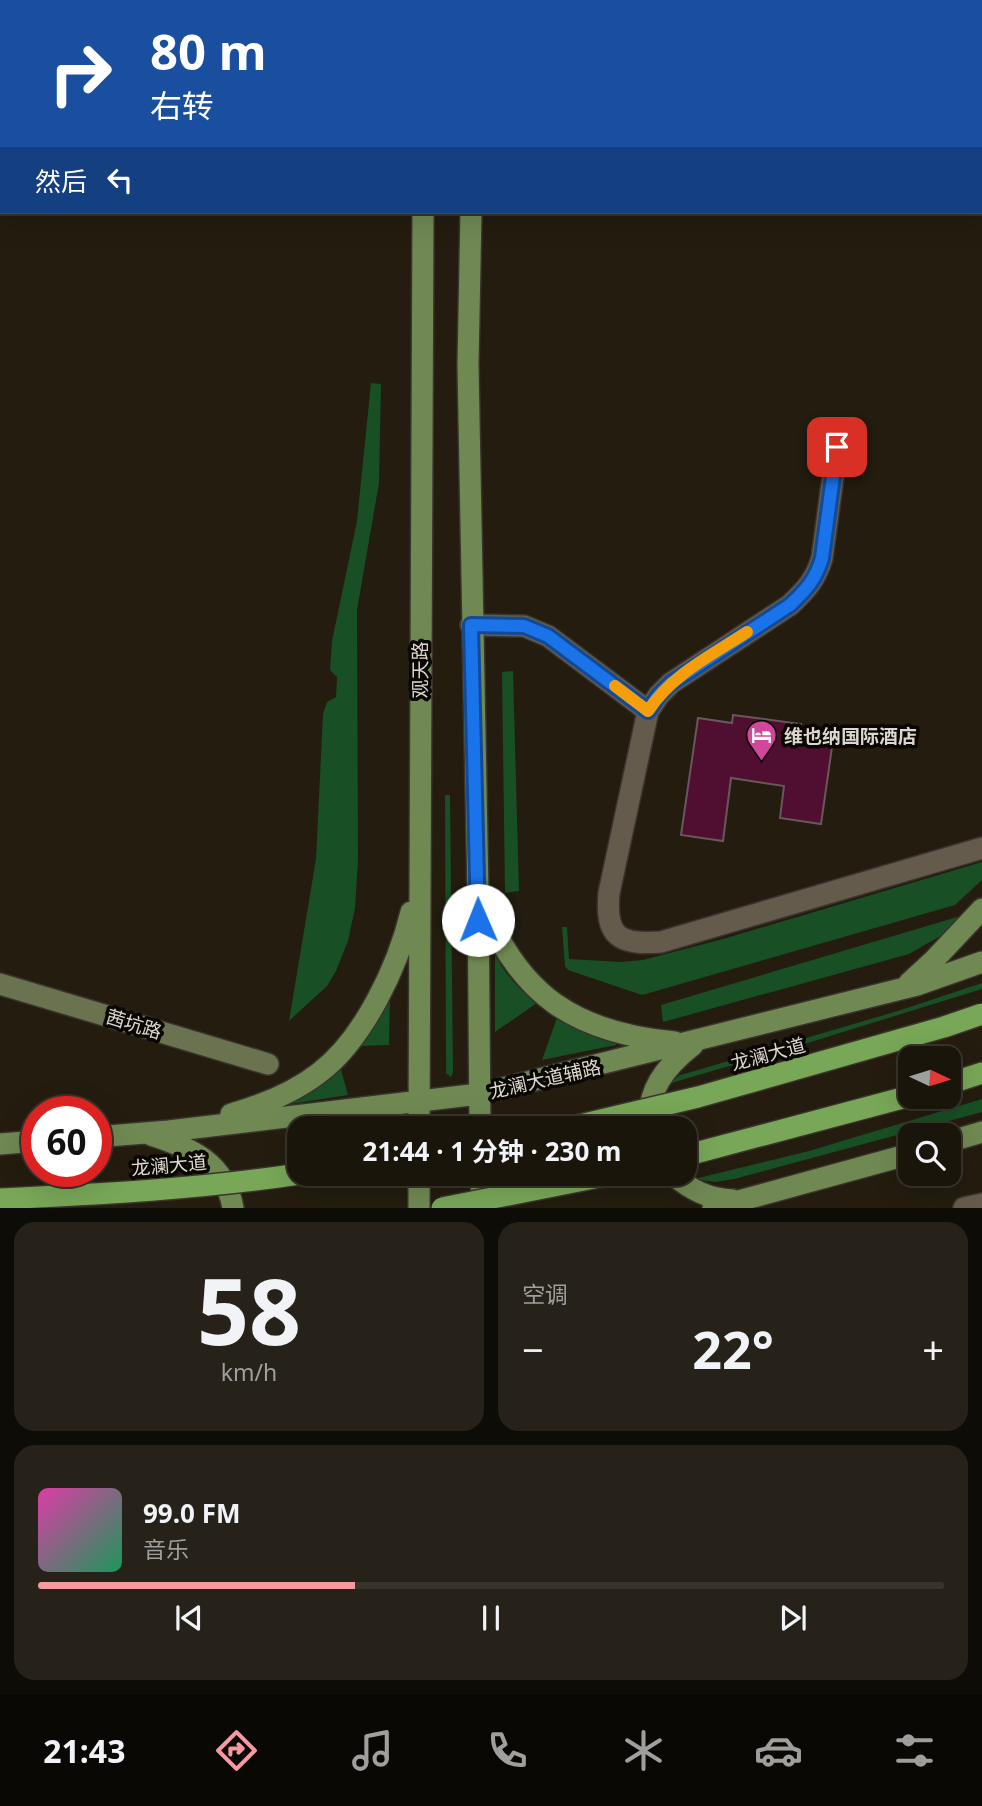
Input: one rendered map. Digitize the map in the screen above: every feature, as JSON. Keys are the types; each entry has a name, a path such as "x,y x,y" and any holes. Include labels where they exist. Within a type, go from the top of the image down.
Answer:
{"highway":[{"name":"龙澜大道","path":"618,1116 698,1097 982,1014"},
{"path":"961,1080 982,1073"},
{"path":"697,1153 898,1099"},
{"name":"龙澜大道","path":"0,1199 115,1193 287,1176"},
{"path":"442,1208 553,1186"}],"main road":[{"name":"观天路","path":"419,1116 423,214"},
{"path":"471,214 468,365 480,1116"},
{"path":"169,1131 246,1110 279,1097 322,1071 340,1053 372,1009 394,965 405,939 419,872"},
{"path":"478,892 504,949 515,966 549,999 592,1026 617,1034 694,1042"},
{"path":"898,990 934,960 982,909"},
{"name":"龙澜大道辅路","path":"112,1136 419,1103 479,1094 898,990 982,962"},
{"path":"651,1116 651,1101 659,1080 667,1068 694,1042"},
{"path":"147,1133 189,1150 211,1164 225,1180 233,1208"},
{"path":"961,1138 978,1133"},
{"path":"0,1144 21,1142"},
{"path":"713,1208 898,1157"},
{"path":"419,1186 419,1208"},
{"path":"481,1186 482,1208"},
{"path":"687,1186 706,1196 740,1201"}],"street":[{"path":"837,447 822,558 817,574 807,589 790,605 671,683 648,711 610,893 607,914 612,931 622,941 641,944 661,942 982,848"},
{"path":"471,625 524,626 548,636 648,711"},
{"name":"茜坑路","path":"0,984 268,1064"},
{"path":"964,1208 982,1204"}],"green space":[{"path":"371,383 381,384 379,483 357,610 358,861 355,908 348,941 336,971 327,986 289,1021 316,859 323,714 327,702 336,697 337,677 330,670 332,641 357,521"},
{"path":"513,671 519,891 505,893 502,672"},
{"path":"445,795 450,795 451,1077 446,1073"},
{"path":"982,862 982,880 955,905 642,995 568,970 565,966 562,927 567,927 569,959 621,962 643,960"},
{"path":"964,915 949,931 909,954 663,1022 661,1005"},
{"path":"495,955 513,982 537,1003 495,1032"},
{"path":"982,983 982,989 668,1084 680,1075 901,1010"},
{"path":"390,992 389,1045 358,1046"},
{"path":"557,1018 585,1032 616,1040 616,1045 542,1060"},
{"path":"340,1066 348,1095 284,1105"},
{"path":"982,1099 982,1112 941,1123 902,1123 945,1110 961,1110 961,1105"},
{"path":"898,1124 898,1135 734,1179 715,1182 697,1179 697,1178 809,1151"}],"building":[{"name":"维也纳国际酒店","path":"733,715 801,724 800,735 833,740 821,824 780,818 784,786 731,778 723,841 681,835 698,718 732,723"}],"slow traffic":[{"path":"615,686 648,711 671,683 747,632"}],"place":[{"name":"维也纳国际酒店","path":"761,763"}],"route":[{"path":"478,920 471,625 524,626 536,630 563,646 648,711 671,683 790,605 807,589 817,574 822,558 837,447"}]}
